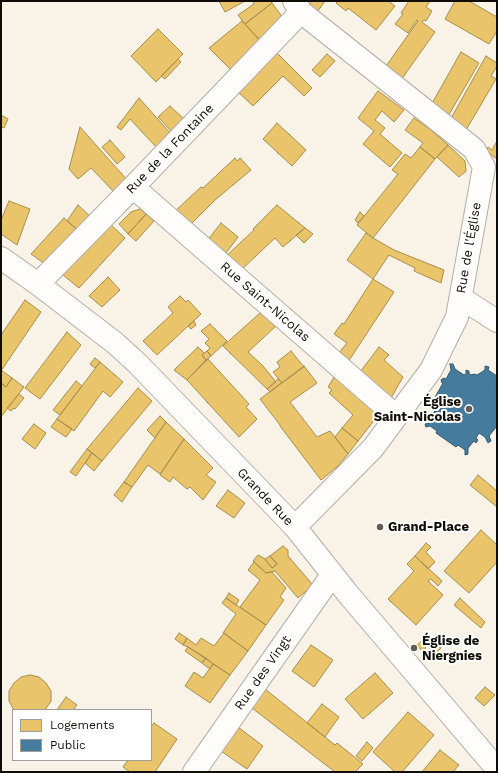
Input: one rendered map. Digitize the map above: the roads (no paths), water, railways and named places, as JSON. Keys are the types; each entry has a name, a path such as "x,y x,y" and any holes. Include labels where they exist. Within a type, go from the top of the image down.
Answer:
{"street":[{"name":"Rue de la Fontaine","path":"38,284 134,187 298,6"},
{"name":"Rue de l'Église","path":"295,527 373,448 430,370 457,317 484,167 474,149 298,6"},
{"name":"Rue Saint-Nicolas","path":"134,187 396,416"},
{"name":"Grande Rue","path":"1,258 38,284 115,343 138,364 295,527 332,575 497,769"},
{"path":"461,298 497,321"},
{"name":"Rue des Vingt","path":"194,772 332,575"}],"place":[{"name":"Église Saint-Nicolas","path":"469,409"},
{"name":"Grand-Place","path":"380,527"},
{"name":"Église de Niergnies","path":"414,648"}]}
